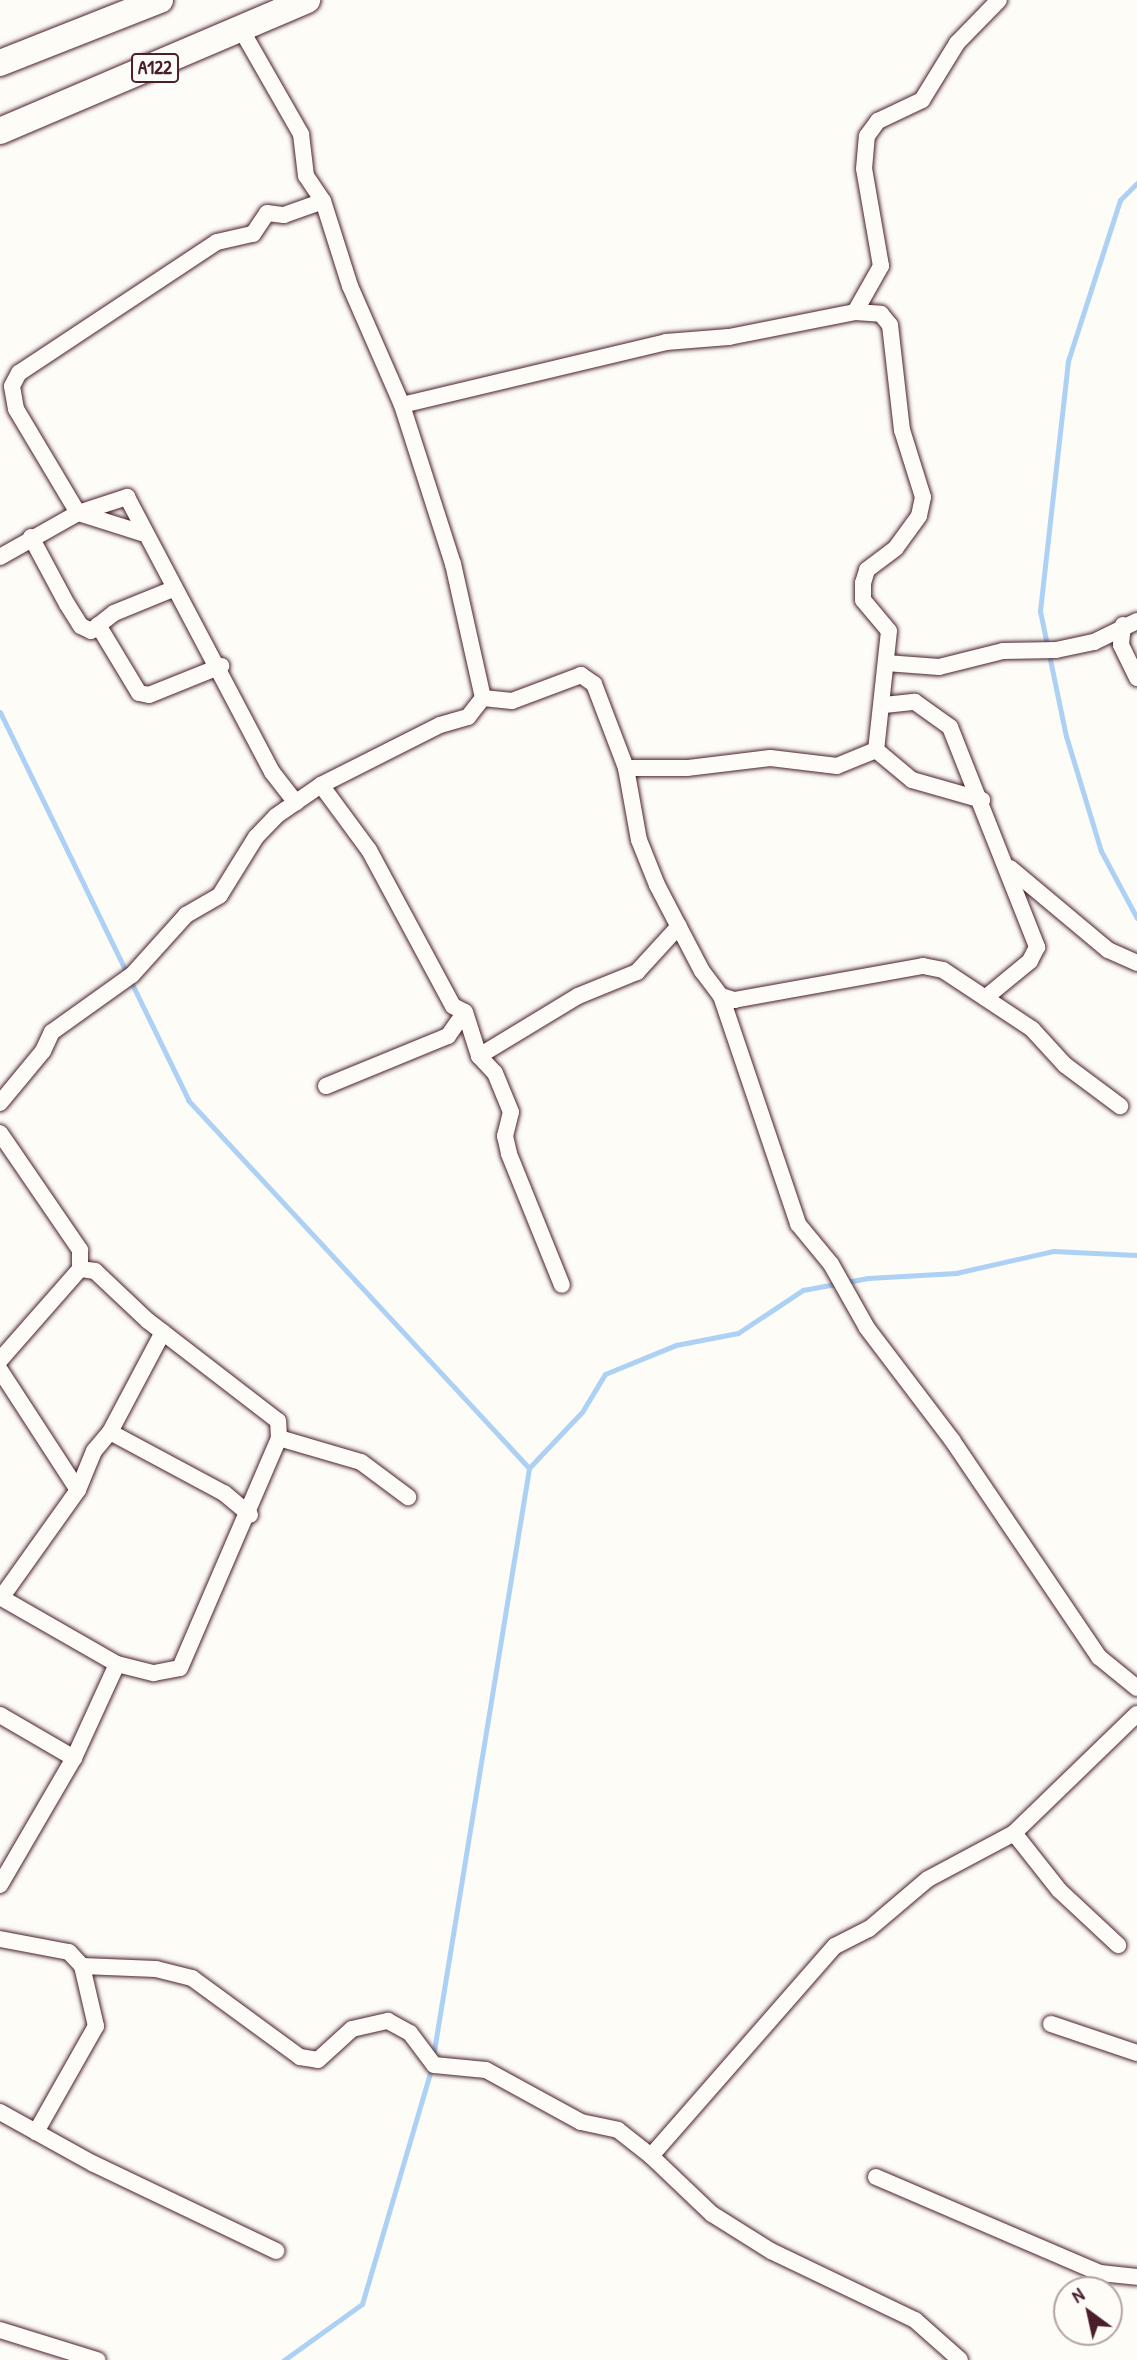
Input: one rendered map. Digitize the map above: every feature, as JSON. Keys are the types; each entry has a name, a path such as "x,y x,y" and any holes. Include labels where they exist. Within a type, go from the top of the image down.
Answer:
{"highway":[{"path":"0,62 160,0"},
{"name":"A122","path":"0,131 242,31 307,0"}],"street":[{"path":"855,312 881,266 863,169 867,136 878,121 922,100 957,43 999,0"},
{"path":"242,31 301,134 306,176 323,201 350,286 402,405 453,564 483,698"},
{"path":"142,533 78,513 16,409 12,386 19,373 217,242 253,234 267,212 285,215 323,201"},
{"path":"402,405 666,342 729,337 855,312 881,314 890,325 902,430 923,497 919,516 896,548 867,570 863,583 863,600 889,631 884,705 876,750 858,762 837,766 770,758 687,768 626,768"},
{"path":"0,557 31,537 78,513 122,495 173,589 221,666 272,772 296,803"},
{"path":"31,537 81,626 91,631 98,625 173,589"},
{"path":"886,663 939,667 1003,651 1056,650 1094,642 1130,623"},
{"path":"1130,623 1121,645 1137,678"},
{"path":"98,625 139,693 149,695 221,666"},
{"path":"483,698 512,701 581,675 601,696 626,768 639,839 679,926 721,996 798,1224 831,1264 867,1328 952,1440 1099,1657 1137,1688"},
{"path":"0,1103 43,1051 52,1032 132,975 186,915 220,895 256,837 296,803 321,786 440,725 468,717 483,698"},
{"path":"884,705 915,702 950,727 982,800 1037,947 1030,961 985,998"},
{"path":"876,750 912,780 982,800"},
{"path":"321,786 369,850 453,1006 465,1012 479,1056 495,1073 511,1112 505,1136 509,1154 562,1285"},
{"path":"1006,864 1036,894 1086,928 1108,950 1137,963"},
{"path":"1022,909 1036,894"},
{"path":"479,1056 578,996 637,972 679,926"},
{"path":"721,996 734,1000 923,966 943,970 1032,1029 1065,1065 1120,1106"},
{"path":"326,1086 448,1036 465,1012"},
{"path":"0,1133 80,1250 80,1269 0,1360"},
{"path":"80,1269 95,1272 163,1332 278,1421 279,1438 250,1515 180,1668 154,1673 117,1664 0,1597 78,1490 94,1451 110,1432 163,1332"},
{"path":"0,1370 78,1490"},
{"path":"110,1432 224,1493 250,1515"},
{"path":"279,1438 361,1462 408,1497"},
{"path":"0,1885 74,1758 117,1664"},
{"path":"651,2156 835,1946 869,1928 928,1879 1014,1833 1137,1714"},
{"path":"0,1715 74,1758"},
{"path":"1014,1833 1059,1890 1118,1945"},
{"path":"0,1939 69,1952 82,1966 96,2026 36,2132"},
{"path":"82,1966 156,1969 192,1978 300,2057 318,2060 352,2029 388,2021 410,2033 434,2065 485,2070 581,2122 618,2130 651,2156 712,2214 771,2251 915,2320 960,2360"},
{"path":"1051,2024 1137,2053"},
{"path":"0,2112 276,2251"},
{"path":"876,2177 1100,2273 1137,2277"},
{"path":"0,2330 97,2360"}],"waterway":[{"path":"1137,183 1120,200 1068,361 1040,611 1066,736 1101,851 1137,918"},
{"path":"0,712 188,1100 529,1468"},
{"path":"433,2057 529,1468 582,1412 605,1374 676,1345 738,1333 803,1290 868,1278 956,1273 1053,1251 1137,1255"},
{"path":"284,2360 362,2304 432,2066"}]}
